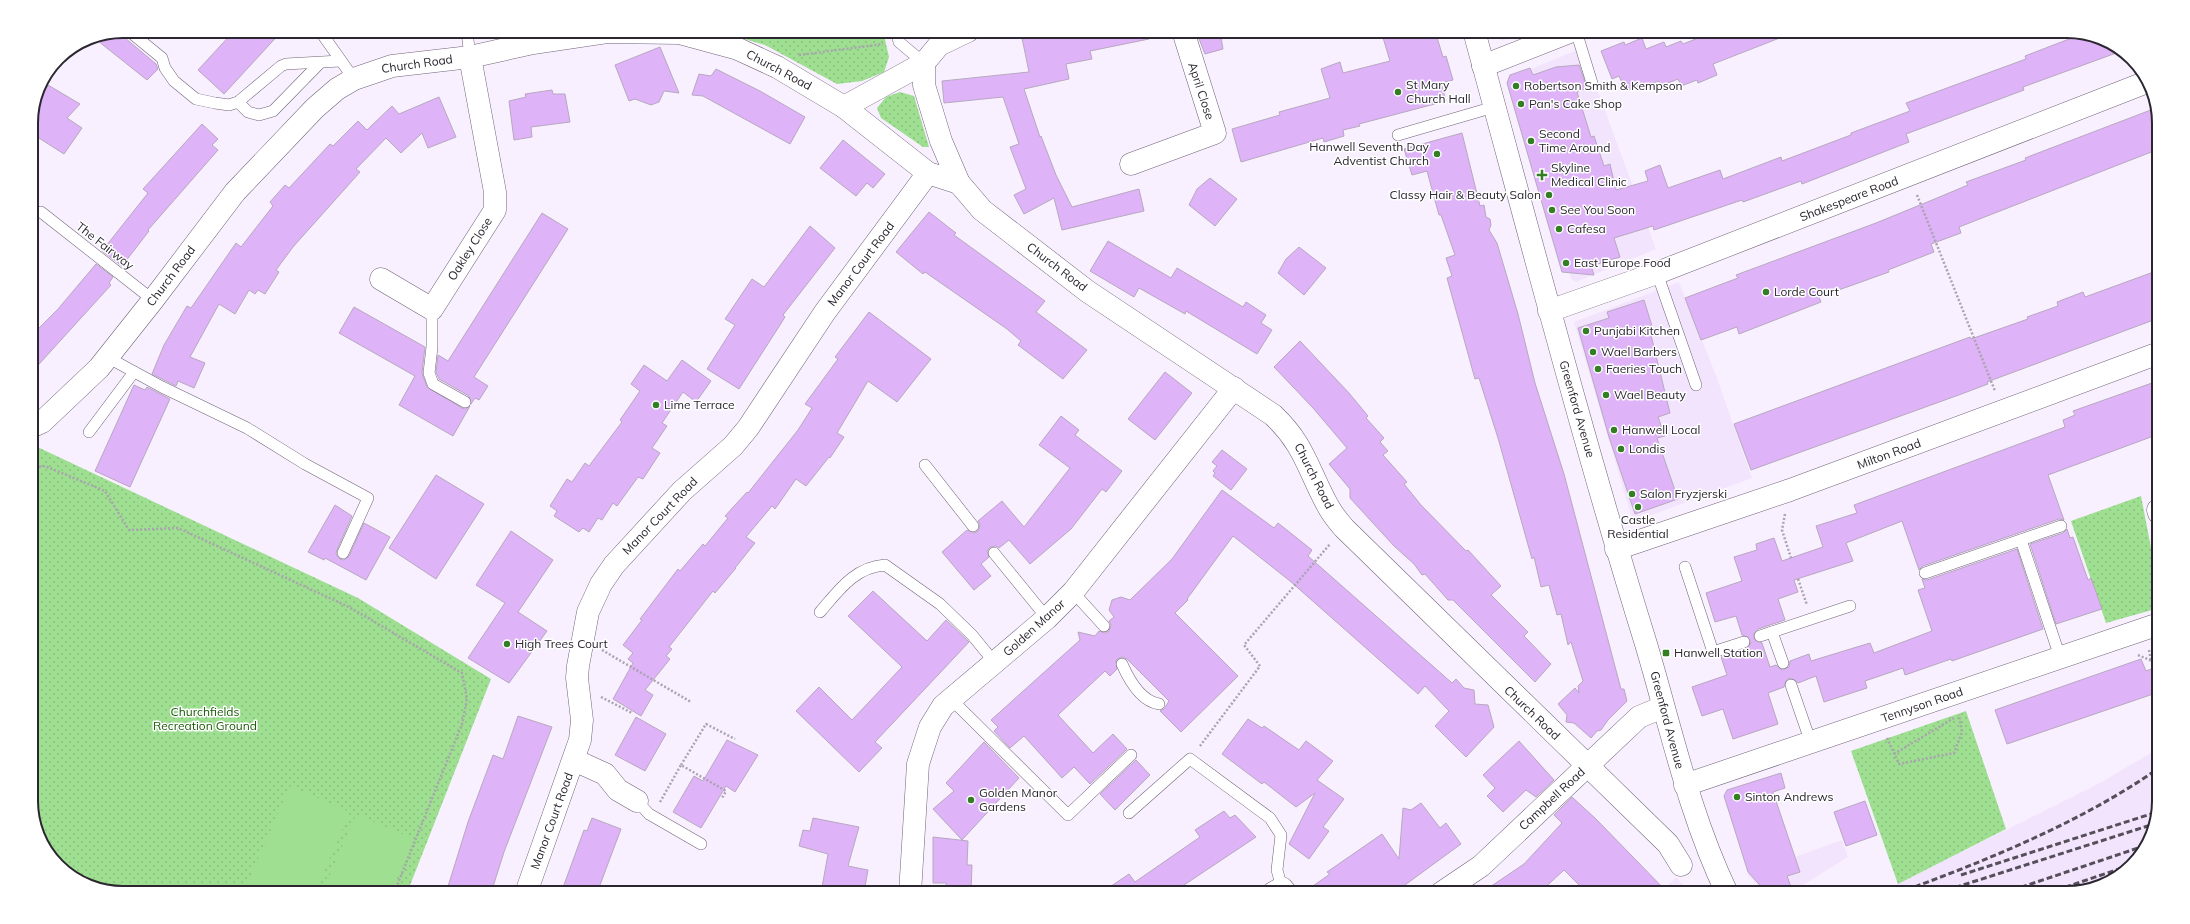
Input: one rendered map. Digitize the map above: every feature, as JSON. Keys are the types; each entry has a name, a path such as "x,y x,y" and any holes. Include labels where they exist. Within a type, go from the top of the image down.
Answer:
{"street":[{"name":"Church Road","path":"38,424 42,422 99,368 154,300 235,192 315,108 337,89 354,79 392,66 470,57 533,43 567,38"},
{"name":"Church Road","path":"695,38 738,49 777,67 844,107 928,173 958,182"},
{"path":"844,107 924,63 939,45 954,38"},
{"name":"April Close","path":"1131,164 1215,133 1185,38"},
{"name":"Greenford Avenue","path":"1476,38 1549,310 1616,549 1685,785"},
{"path":"1483,66 1554,38"},
{"name":"Oakley Close","path":"432,309 495,210 495,192 470,57"},
{"name":"Church Road","path":"924,63 924,85 941,141 958,182 982,210 1087,291 1234,388 1273,415 1289,430 1302,451 1328,506 1344,528 1587,767 1668,844 1681,866"},
{"name":"Shakespeare Road","path":"1549,310 1657,273 2142,84"},
{"name":"Manor Court Road","path":"529,886 574,760 582,729 578,686 578,666 593,598 614,565 682,491 733,446 748,428 825,312 928,173"},
{"path":"381,279 432,309"},
{"name":"Milton Road","path":"1616,549 1790,490 2152,356"},
{"name":"Golden Manor","path":"910,886 918,764 930,727 944,706 1047,618 1074,592 1234,388"},
{"name":"Tennyson Road","path":"1685,785 2152,626"},
{"name":"Campbell Road","path":"1451,886 1481,866 1639,716 1663,707"},
{"path":"574,760 605,774 618,790 637,801"},
{"path":"1685,785 1701,833 1724,886"}],"lane":[{"path":"138,38 162,58 164,68 174,81 196,99 229,105 238,102 281,66 293,62 320,63 340,61"},
{"path":"325,38 354,79"},
{"path":"468,38 470,57"},
{"path":"900,38 924,63"},
{"path":"1578,38 1592,83"},
{"path":"238,102 248,112 259,115 273,111 320,63"},
{"path":"1398,135 1494,107"},
{"name":"The Fairway","path":"41,212 154,300"},
{"path":"1657,273 1696,385"},
{"path":"432,309 432,347 429,373 433,384 465,402"},
{"path":"107,357 162,387 247,428 305,464 368,498 343,553"},
{"path":"88,432 134,372"},
{"path":"925,466 973,526"},
{"path":"1925,573 2061,526"},
{"path":"2021,540 2060,657"},
{"path":"994,553 1047,618"},
{"path":"820,612 843,586 857,573 872,566 885,565 940,604 972,635 995,663"},
{"path":"1685,567 1713,652 1744,642"},
{"path":"1074,592 1104,626"},
{"path":"1760,636 1850,606"},
{"path":"1772,632 1783,663"},
{"path":"1122,664 1129,681 1151,702 1159,704"},
{"path":"1791,685 1811,743"},
{"path":"952,700 1068,815 1131,755"},
{"path":"1129,813 1190,759 1270,818 1281,835 1276,870 1280,886"},
{"path":"637,801 653,816 701,844"}],"path":[{"path":"777,67 798,55 887,38"},
{"path":"1909,176 1973,333 2002,411"},
{"path":"38,467 45,466 105,491 129,530 178,528 349,607 462,673 466,699 462,724 397,886"},
{"path":"1790,490 1782,530 1791,558"},
{"path":"1190,759 1260,666 1244,645 1344,528"},
{"path":"1798,579 1812,619"},
{"path":"583,638 691,702"},
{"path":"2131,657 2139,654 2152,661"},
{"path":"578,686 632,713"},
{"path":"1885,734 1899,764 1954,754 1962,732 1957,710"},
{"path":"1894,754 1959,715"},
{"path":"653,816 706,724 735,739"},
{"path":"681,765 726,791 722,798"}],"shaded area":[{"path":"1500,38 1509,38 1502,41"},
{"path":"1582,48 1656,249 1576,282 1571,279 1514,81 1516,75"},
{"path":"1679,282 1717,378 1752,478 1633,522 1574,322"},
{"path":"2152,752 2152,801 2146,834 2131,857 2114,872 2105,877 2073,886 1891,886 1898,884 2100,783"},
{"path":"1842,840 1848,857 1801,886 1758,886 1747,874"},
{"path":"1676,877 1684,886 1667,886"}],"green space":[{"path":"741,38 885,38 889,57 884,72 862,81 837,84 765,45"},
{"path":"900,92 914,96 929,147 923,147 881,118 877,108 886,97"},
{"name":"Churchfields Recreation Ground","path":"38,447 358,598 491,679 410,886 117,886 90,880 67,865 52,848 43,828 38,807"},
{"path":"2141,496 2152,553 2152,610 2106,623 2071,521"},
{"path":"1966,711 2006,829 1898,884 1851,751"},
{"path":"290,786 350,812 318,886 246,886"},
{"path":"356,814 414,839 394,886 325,886"}],"building":[{"path":"125,38 156,64 158,69 147,80 99,42"},
{"path":"228,38 276,38 224,94 198,70"},
{"path":"1022,38 1149,38 1090,51 1092,59 1066,64 1069,79 1024,89 1040,137 1041,136 1056,175 1072,207 1139,189 1144,211 1062,230 1054,198 1024,214 1014,195 1026,189 1010,147 1019,144 1003,97 944,103 942,81 1029,72"},
{"path":"1199,38 1221,38 1223,49 1205,54"},
{"path":"1383,38 1437,38 1443,57 1446,56 1453,80 1441,83 1446,101 1359,124 1360,126 1343,130 1344,136 1324,142 1323,138 1241,162 1232,129 1280,115 1279,112 1330,98 1321,69 1340,62 1343,73 1390,61"},
{"path":"1642,38 1646,49 1664,42 1666,47 1681,41 1683,44 1698,38 1780,38 1713,64 1717,75 1698,83 1697,80 1681,86 1678,79 1661,86 1659,81 1642,88 1641,85 1626,91 1619,76 1612,79 1601,51 1624,42 1625,45"},
{"path":"2072,38 2100,44 2115,53 2023,87 2024,90 1906,134 1909,142 1802,184 1801,181 1743,202 1742,200 1654,230 1653,226 1614,238 1620,257 1591,266 1594,275 1562,272 1507,83 1510,75 1530,68 1533,75 1556,67 1579,65 1587,88 1577,92 1591,137 1594,136 1604,166 1610,164 1616,190 1648,181 1645,171 1660,165 1668,188 1720,170 1723,179 1781,157 1782,161 1910,111 1906,103 2026,59 2025,56"},
{"path":"660,47 679,93 664,91 659,102 651,105 635,99 629,101 615,65"},
{"path":"716,69 760,91 805,117 790,144 703,96 692,95 699,74 711,76"},
{"path":"48,85 80,104 67,118 82,128 64,154 38,137 38,117 43,92"},
{"path":"552,90 553,94 565,94 570,122 531,127 532,137 514,140 509,101 526,97 525,94"},
{"path":"439,97 456,137 428,148 422,133 401,153 386,138 356,169 360,172 293,247 276,270 279,272 265,294 258,290 255,294 249,290 235,314 219,304 190,357 205,363 194,388 178,381 176,386 152,374 164,345 187,306 191,308 236,243 241,247 273,206 270,202 285,185 289,188 330,144 333,146 358,121 367,130 392,106 399,114"},
{"path":"2151,110 2152,152 1959,227 1961,233 1931,244 1934,252 1888,270 1889,272 1819,297 1821,302 1739,334 1737,327 1701,340 1685,298 1738,278 1736,275 1876,223 1937,198 1968,185 1966,182 2026,160 2025,158"},
{"path":"202,124 218,139 212,145 218,150 148,230 149,231 122,266 102,251 148,193 143,189"},
{"path":"1462,133 1480,206 1484,205 1486,217 1490,219 1491,225 1489,230 1497,243 1518,314 1535,383 1564,474 1621,689 1624,689 1627,701 1608,720 1601,730 1597,731 1591,738 1574,723 1566,722 1567,715 1558,704 1575,688 1579,693 1578,686 1583,681 1571,642 1568,645 1561,614 1557,615 1549,585 1541,587 1534,557 1532,559 1498,438 1479,378 1475,379 1447,278 1452,276 1446,258 1455,255 1441,215 1439,215 1427,171 1412,175 1404,149"},
{"path":"843,140 885,174 873,188 867,183 856,196 820,168"},
{"path":"1210,178 1237,199 1215,226 1189,205 1197,189"},
{"path":"929,212 956,233 954,235 1045,301 1036,312 1087,350 1063,379 1018,345 1021,341 1007,329 925,272 923,274 896,252"},
{"path":"542,213 568,229 474,377 488,386 479,400 475,398 471,404 469,396 439,379 436,372 438,355 448,361"},
{"path":"810,226 835,248 783,315 785,317 739,389 707,369 735,325 725,319 752,279 764,287"},
{"path":"1108,241 1171,278 1177,268 1243,307 1246,302 1266,315 1261,323 1272,330 1257,354 1186,311 1185,314 1139,288 1134,297 1090,271"},
{"path":"1299,247 1326,268 1304,295 1278,273 1286,259"},
{"path":"96,264 113,277 109,283 111,285 38,365 38,329 58,309"},
{"path":"2152,273 2152,321 1987,382 1988,384 1956,396 1751,470 1734,424 1970,337 1971,339 2028,319 2027,317 2058,306 2057,302 2083,292 2085,297"},
{"path":"1644,300 1652,326 1649,327 1670,413 1658,417 1665,436 1657,438 1678,499 1635,514 1609,437 1578,328 1609,318 1607,312"},
{"path":"354,307 425,347 422,373 427,387 462,408 465,409 470,406 453,436 399,405 415,376 339,333"},
{"path":"869,312 931,359 897,402 868,381 837,433 844,437 830,458 829,457 806,486 796,479 775,509 772,506 746,537 755,543 715,593 713,591 669,647 672,649 666,656 670,659 645,690 653,695 641,716 613,699 633,663 628,659 633,653 623,645 642,620 640,619 678,569 680,571 703,544 705,546 728,518 725,516 747,492 748,493 798,430 812,408 805,404 838,359 835,357"},
{"path":"1300,341 1349,393 1368,416 1366,418 1384,438 1380,442 1388,451 1383,455 1407,482 1404,484 1421,505 1466,551 1468,550 1501,586 1491,595 1528,632 1524,636 1551,664 1535,682 1453,600 1448,600 1425,574 1422,575 1414,564 1394,546 1350,498 1350,489 1329,464 1347,448 1313,408 1274,367"},
{"path":"682,360 711,381 696,402 683,392 662,423 667,426 652,448 660,453 643,479 638,477 617,506 613,503 602,520 598,518 589,532 583,528 579,532 554,516 557,511 550,506 567,479 572,482 585,463 589,466 622,422 620,420 640,391 631,384 644,365 667,381"},
{"path":"1165,372 1192,393 1155,440 1128,419"},
{"path":"2152,383 2152,437 2048,475 2064,520 2059,519 1923,566 1919,570 1902,521 1846,543 1853,561 1794,580 1798,592 1778,599 1785,620 1758,629 1753,635 1756,641 1762,643 1770,667 1776,665 1782,670 1789,667 1790,661 1809,654 1811,661 1870,643 1874,653 1932,631 1918,590 1925,588 1922,579 1927,580 2017,549 2043,629 1952,661 1951,659 1905,675 1903,668 1865,681 1867,688 1824,702 1816,676 1798,683 1789,678 1784,687 1768,693 1778,724 1733,739 1723,709 1702,716 1692,687 1727,675 1721,657 1746,649 1751,643 1748,637 1742,635 1736,616 1715,622 1706,593 1742,581 1734,557 1757,550 1756,544 1774,538 1782,561 1823,547 1816,526 1857,513 1854,505 2065,427 2063,420 2075,415 2073,411"},
{"path":"134,385 145,390 147,387 170,399 130,487 95,471"},
{"path":"1061,416 1079,430 1075,435 1122,471 1106,492 1102,489 1071,529 1030,564 1009,540 999,548 996,546 990,547 987,551 989,557 981,564 991,576 974,590 942,552 967,530 974,533 978,531 980,525 978,521 1002,501 1024,527 1070,468 1039,445"},
{"path":"1222,450 1247,469 1231,490 1213,476 1215,473 1213,471 1217,466 1212,462"},
{"path":"436,475 484,504 436,579 389,548"},
{"path":"1222,490 1274,528 1278,523 1312,550 1308,556 1452,683 1456,679 1464,688 1474,690 1475,704 1488,705 1494,727 1466,757 1435,726 1449,711 1425,686 1418,694 1290,581 1233,536 1187,599 1188,600 1175,613 1238,676 1181,732 1160,711 1164,709 1169,701 1127,659 1122,657 1116,660 1117,669 1110,676 1105,671 1058,715 1093,753 1113,734 1127,749 1090,784 1074,767 1062,778 1024,736 1010,748 994,731 998,727 991,720 1080,640 1078,632 1095,636 1099,631 1105,633 1109,631 1111,625 1109,621 1114,617 1109,610 1112,600 1121,597 1130,600 1172,559"},
{"path":"335,505 352,516 337,550 336,554 340,559 344,560 349,556 364,523 390,537 366,580 325,558 324,560 308,552"},
{"path":"2067,529 2070,538 2073,537 2088,580 2091,578 2102,609 2056,624 2030,544 2063,533"},
{"path":"511,531 553,560 518,612 547,631 509,683 468,658 505,603 476,585"},
{"path":"873,591 927,641 946,620 969,642 875,742 882,748 859,772 796,711 819,687 852,720 902,667 848,616"},
{"path":"2141,659 2146,671 2152,669 2152,694 2007,744 1995,710"},
{"path":"518,716 552,727 504,852 493,886 448,886 468,822 493,755 503,759"},
{"path":"636,717 666,734 645,771 615,755"},
{"path":"1248,719 1262,728 1264,726 1299,750 1306,741 1333,761 1317,780 1344,799 1323,827 1329,831 1309,859 1289,844 1315,793 1296,807 1264,782 1262,784 1222,754"},
{"path":"727,740 758,755 735,792 726,786 701,828 673,812 694,776 703,781"},
{"path":"1519,741 1554,780 1536,797 1526,790 1503,812 1487,796 1495,788 1483,775"},
{"name":"Golden Manor Gardens","path":"984,742 1019,778 962,840 933,809 954,791 946,783"},
{"path":"1136,760 1150,775 1115,810 1100,794"},
{"path":"1781,773 1785,788 1773,792 1800,872 1787,876 1791,886 1761,886 1748,872 1724,796 1727,790"},
{"path":"1572,797 1596,819 1661,886 1580,886 1564,870 1547,886 1491,886 1524,864 1562,823 1554,815"},
{"path":"1865,801 1877,835 1846,846 1834,812"},
{"path":"1421,803 1440,828 1446,823 1461,844 1404,886 1313,886 1330,874 1327,872 1382,834 1399,859 1403,808 1411,810"},
{"path":"1224,811 1230,818 1235,815 1256,837 1182,886 1111,886 1129,874 1135,882 1200,837 1195,830"},
{"path":"592,818 621,829 600,886 564,886 584,830 587,831"},
{"path":"813,818 859,827 848,866 868,870 865,886 822,886 828,854 799,846 803,830 810,831"},
{"path":"933,837 968,841 967,865 972,865 971,886 946,886 946,883 933,883"}],"railway":[{"path":"1916,886 2033,839 2098,806 2152,773"},
{"path":"1961,875 2151,814"},
{"path":"1960,886 2148,826"},
{"path":"2025,886 2138,848"},
{"path":"2069,886 2117,870"}],"place":[{"name":"Robertson Smith & Kempson","path":"1516,86"},
{"name":"St Mary Church Hall","path":"1398,92"},
{"name":"Pan's Cake Shop","path":"1521,104"},
{"name":"Second Time Around","path":"1531,141"},
{"name":"Hanwell Seventh Day Adventist Church","path":"1437,154"},
{"name":"Skyline Medical Clinic","path":"1542,175"},
{"name":"Classy Hair & Beauty Salon","path":"1549,195"},
{"name":"See You Soon","path":"1552,210"},
{"name":"Cafesa","path":"1559,229"},
{"name":"East Europe Food","path":"1566,263"},
{"name":"Lorde Court","path":"1766,292"},
{"name":"Punjabi Kitchen","path":"1586,331"},
{"name":"Wael Barbers","path":"1593,352"},
{"name":"Faeries Touch","path":"1598,369"},
{"name":"Wael Beauty","path":"1606,395"},
{"name":"Lime Terrace","path":"656,405"},
{"name":"Hanwell Local","path":"1614,430"},
{"name":"Londis","path":"1621,449"},
{"name":"Salon Fryzjerski","path":"1632,494"},
{"name":"Castle Residential","path":"1638,507"},
{"name":"High Trees Court","path":"507,644"},
{"name":"Hanwell Station","path":"1666,653"},
{"name":"Sinton Andrews","path":"1737,797"},
{"name":"Golden Manor Gardens","path":"971,800"}]}
